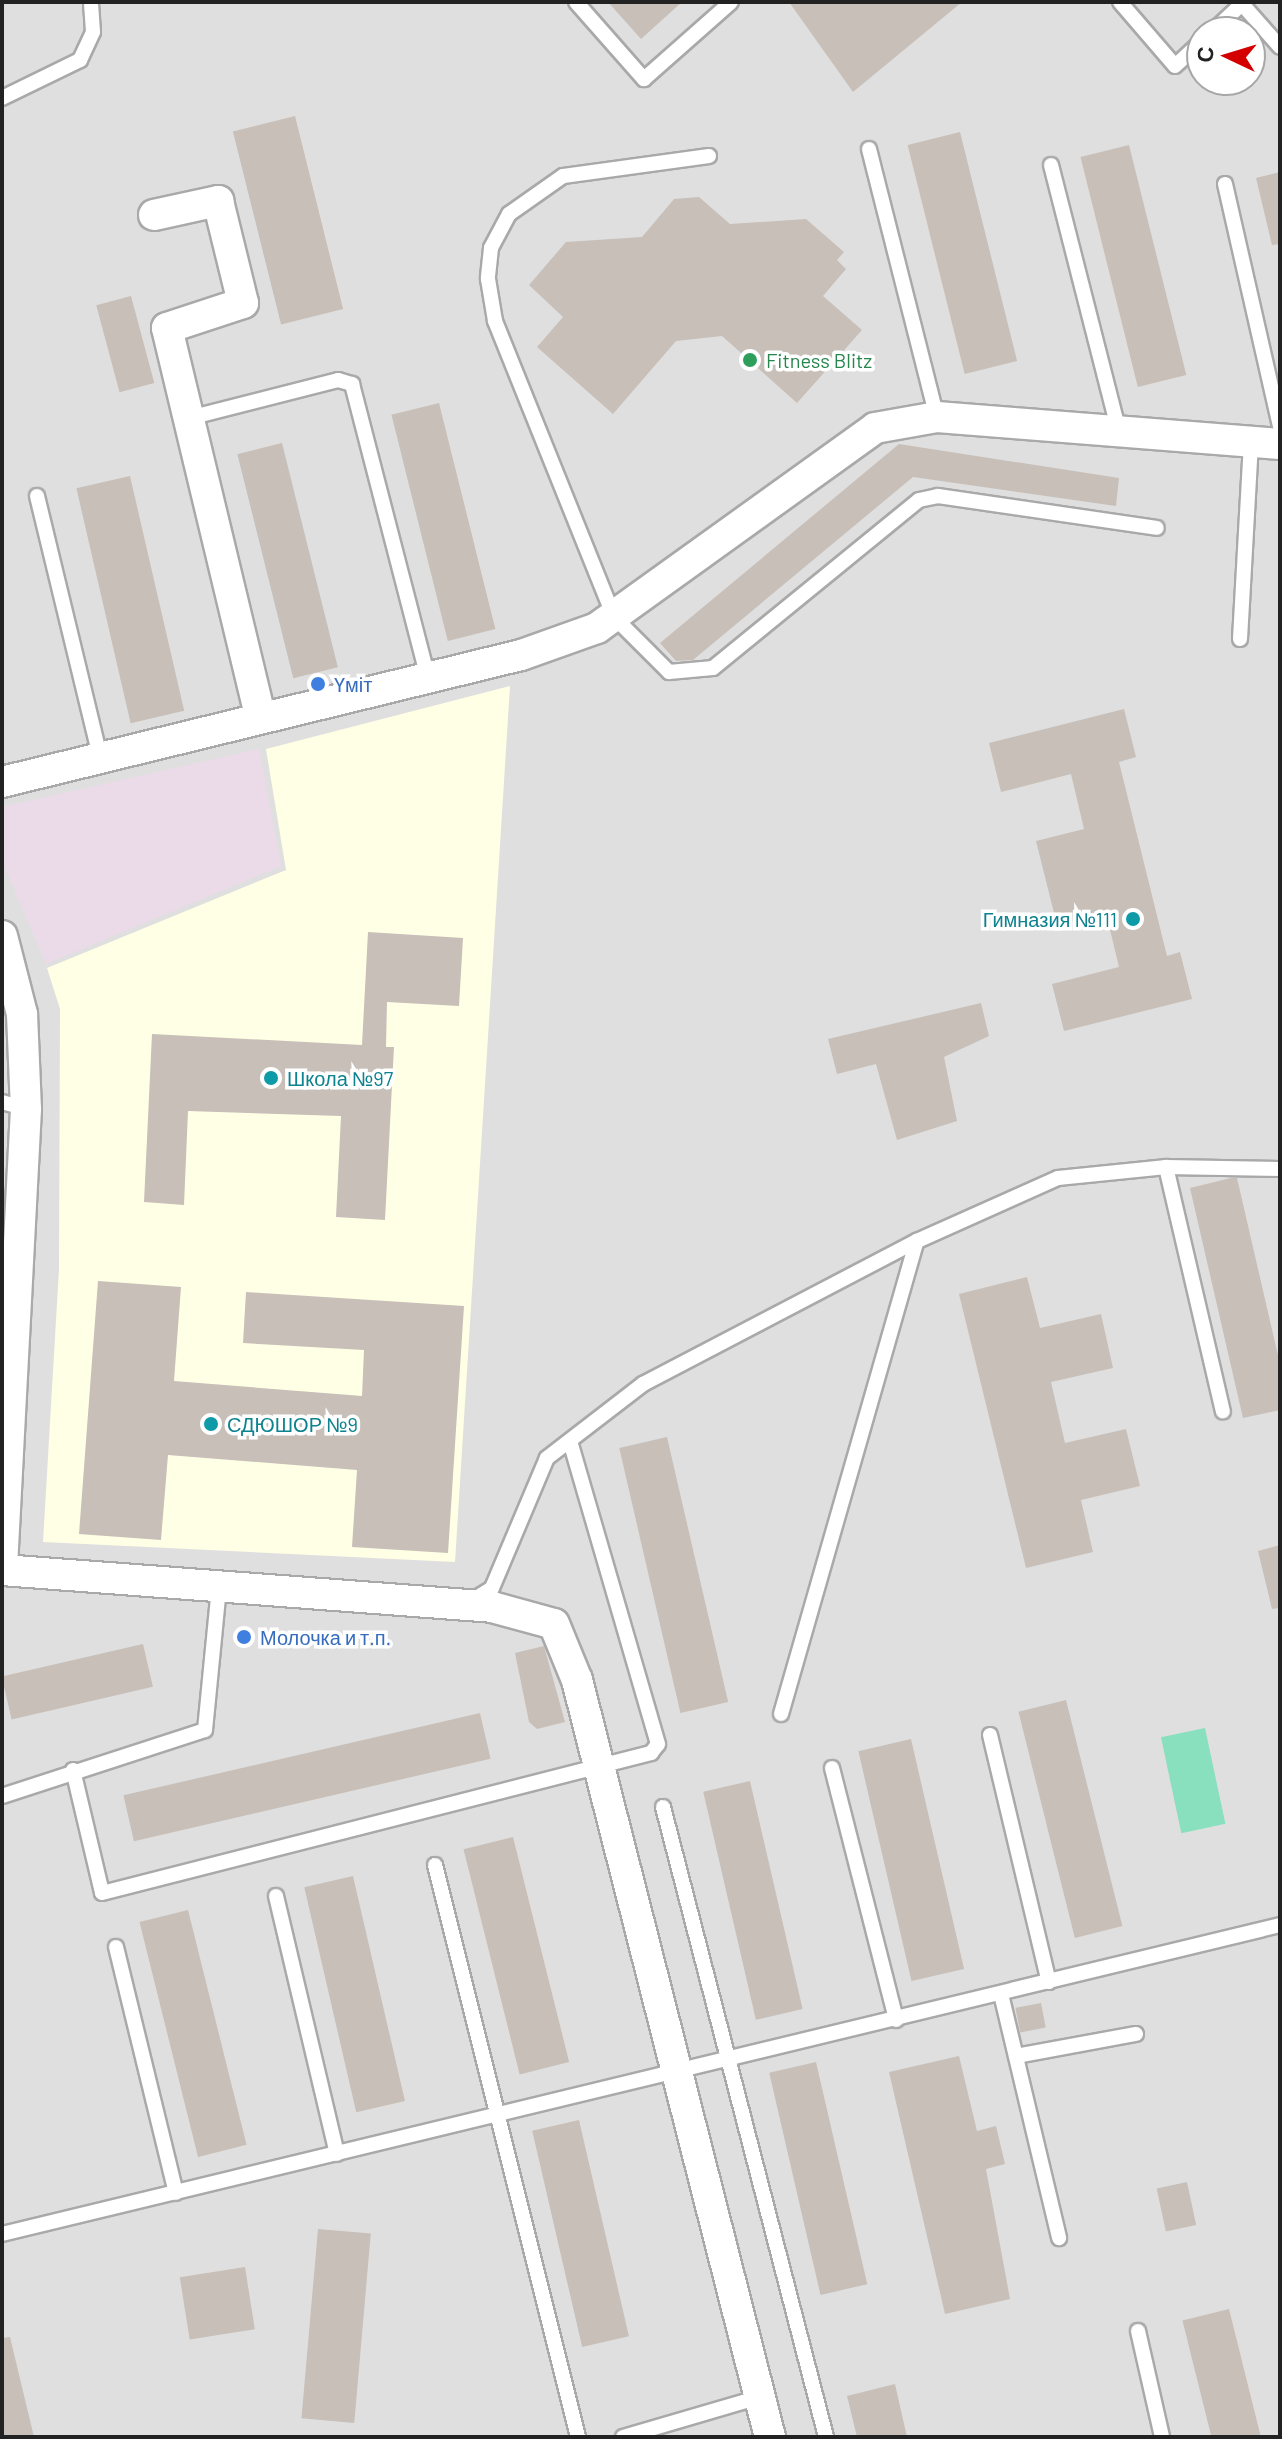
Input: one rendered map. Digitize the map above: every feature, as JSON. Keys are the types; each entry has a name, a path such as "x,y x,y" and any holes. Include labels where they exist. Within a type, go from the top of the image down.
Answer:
{"street":[{"path":"154,215 218,201 243,303 167,328 260,716"},
{"path":"2,782 260,716 521,655 614,617 841,448 875,428 937,417 1118,428 1265,442"},
{"path":"2,936 22,1014 14,1106 2,1570 458,1609 526,1612 554,1624 567,1643 770,2437"}],"lane":[{"path":"2,98 80,60 93,32 91,2"},
{"path":"576,2 644,79 731,2"},
{"path":"1120,2 1175,66 1186,56"},
{"path":"1243,3 1280,47"},
{"path":"869,149 937,417"},
{"path":"709,156 563,176 509,214 491,248 495,321 614,617 669,672 693,675 713,668 919,500 938,496 1157,528"},
{"path":"1051,165 1118,428"},
{"path":"1225,184 1280,426"},
{"path":"189,418 338,380 352,384 428,677"},
{"path":"1240,639 1265,442"},
{"path":"37,496 100,757"},
{"path":"458,1609 492,1588 547,1458 643,1384 917,1241 1058,1178 1166,1167 1280,1169"},
{"path":"1166,1167 1223,1411"},
{"path":"781,1714 917,1241"},
{"path":"73,1770 102,1893 651,1753 658,1744 570,1442"},
{"path":"2,1796 73,1770 205,1730 219,1588"},
{"path":"990,1735 1049,1982"},
{"path":"832,1768 896,2020"},
{"path":"663,1807 732,2061 826,2437"},
{"path":"435,1865 578,2437"},
{"path":"276,1896 337,2154"},
{"path":"2,2234 732,2061 1280,1925"},
{"path":"116,1947 176,2193"},
{"path":"1001,1994 1059,2238"},
{"path":"1016,2056 1136,2034"},
{"path":"1138,2331 1162,2437"},
{"path":"623,2437 760,2397"}],"shaded area":[{"path":"2,2 1280,2 1280,2437 2,2437"},
{"path":"510,686 455,1562 43,1542 59,1269 60,1009 47,968 286,870 266,749"},
{"path":"259,749 281,866 46,964 2,860 2,807"}],"green space":[{"path":"1205,1728 1225,1824 1181,1833 1161,1737"}],"building":[{"path":"608,2 682,2 641,39"},
{"path":"789,2 962,2 853,92"},
{"path":"295,116 343,309 281,325 233,131"},
{"path":"960,132 1017,361 965,374 908,145"},
{"path":"1129,145 1186,375 1138,387 1080,157"},
{"path":"1280,172 1280,244 1272,245 1256,178"},
{"path":"699,197 730,224 806,219 844,252 837,260 846,269 823,296 862,330 797,403 722,336 676,341 613,414 537,347 563,317 529,285 566,242 642,237 674,199"},
{"path":"131,296 154,383 120,392 96,305"},
{"path":"439,403 495,629 448,641 391,415"},
{"path":"282,443 338,667 293,678 237,454"},
{"path":"899,444 1119,478 1116,506 913,477 693,660 676,661 660,643"},
{"path":"130,476 184,711 131,723 76,488"},
{"name":"Гимназия №111","path":"1124,709 1136,757 1119,762 1167,956 1180,952 1192,999 1064,1031 1052,984 1119,967 1106,913 1057,925 1036,841 1084,829 1071,774 1001,792 989,743"},
{"name":"Школа №97","path":"368,932 463,938 459,1006 387,1002 386,1047 394,1047 385,1220 336,1217 341,1116 188,1111 184,1205 144,1202 152,1034 362,1045"},
{"path":"981,1003 989,1036 944,1057 957,1121 897,1140 876,1064 837,1074 828,1039"},
{"path":"1237,1178 1280,1364 1280,1410 1243,1418 1190,1188"},
{"path":"1027,1277 1040,1328 1101,1314 1113,1368 1051,1382 1065,1443 1126,1429 1140,1486 1081,1500 1093,1552 1026,1568 959,1294"},
{"path":"98,1281 181,1287 174,1381 362,1396 364,1350 243,1343 246,1292 464,1306 448,1553 352,1547 357,1470 168,1455 161,1540 79,1534"},
{"path":"667,1437 728,1702 680,1713 619,1448"},
{"path":"1280,1545 1280,1608 1272,1609 1258,1551"},
{"path":"143,1644 153,1687 12,1719 2,1677"},
{"path":"544,1646 565,1722 537,1729 529,1722 515,1653"},
{"path":"1066,1700 1122,1926 1075,1938 1018,1712"},
{"path":"480,1713 491,1759 134,1841 123,1795"},
{"path":"911,1739 964,1969 911,1981 858,1751"},
{"path":"750,1781 803,2009 756,2020 703,1792"},
{"path":"513,1837 569,2062 520,2074 464,1849"},
{"path":"353,1876 405,2101 356,2112 304,1887"},
{"path":"188,1910 247,2145 198,2157 139,1922"},
{"path":"1041,2003 1046,2028 1020,2033 1015,2008"},
{"path":"959,2056 977,2131 996,2126 1005,2164 986,2169 1010,2299 945,2314 889,2072"},
{"path":"816,2062 867,2284 821,2295 769,2073"},
{"path":"579,2120 629,2336 582,2347 532,2131"},
{"path":"1187,2182 1196,2225 1166,2231 1157,2188"},
{"path":"318,2229 371,2234 354,2423 301,2418"},
{"path":"245,2267 255,2329 190,2340 180,2277"},
{"path":"1229,2309 1261,2437 1211,2437 1182,2321"},
{"path":"10,2337 34,2437 2,2437 2,2338"},
{"path":"895,2384 907,2437 857,2437 847,2396"}],"place":[{"name":"Fitness Blitz","path":"750,360"},
{"name":"Үміт","path":"318,684"},
{"name":"Гимназия №111","path":"1133,919"},
{"name":"Школа №97","path":"271,1078"},
{"name":"СДЮШОР №9","path":"211,1424"},
{"name":"Молочка и т.п.","path":"244,1637"}]}
